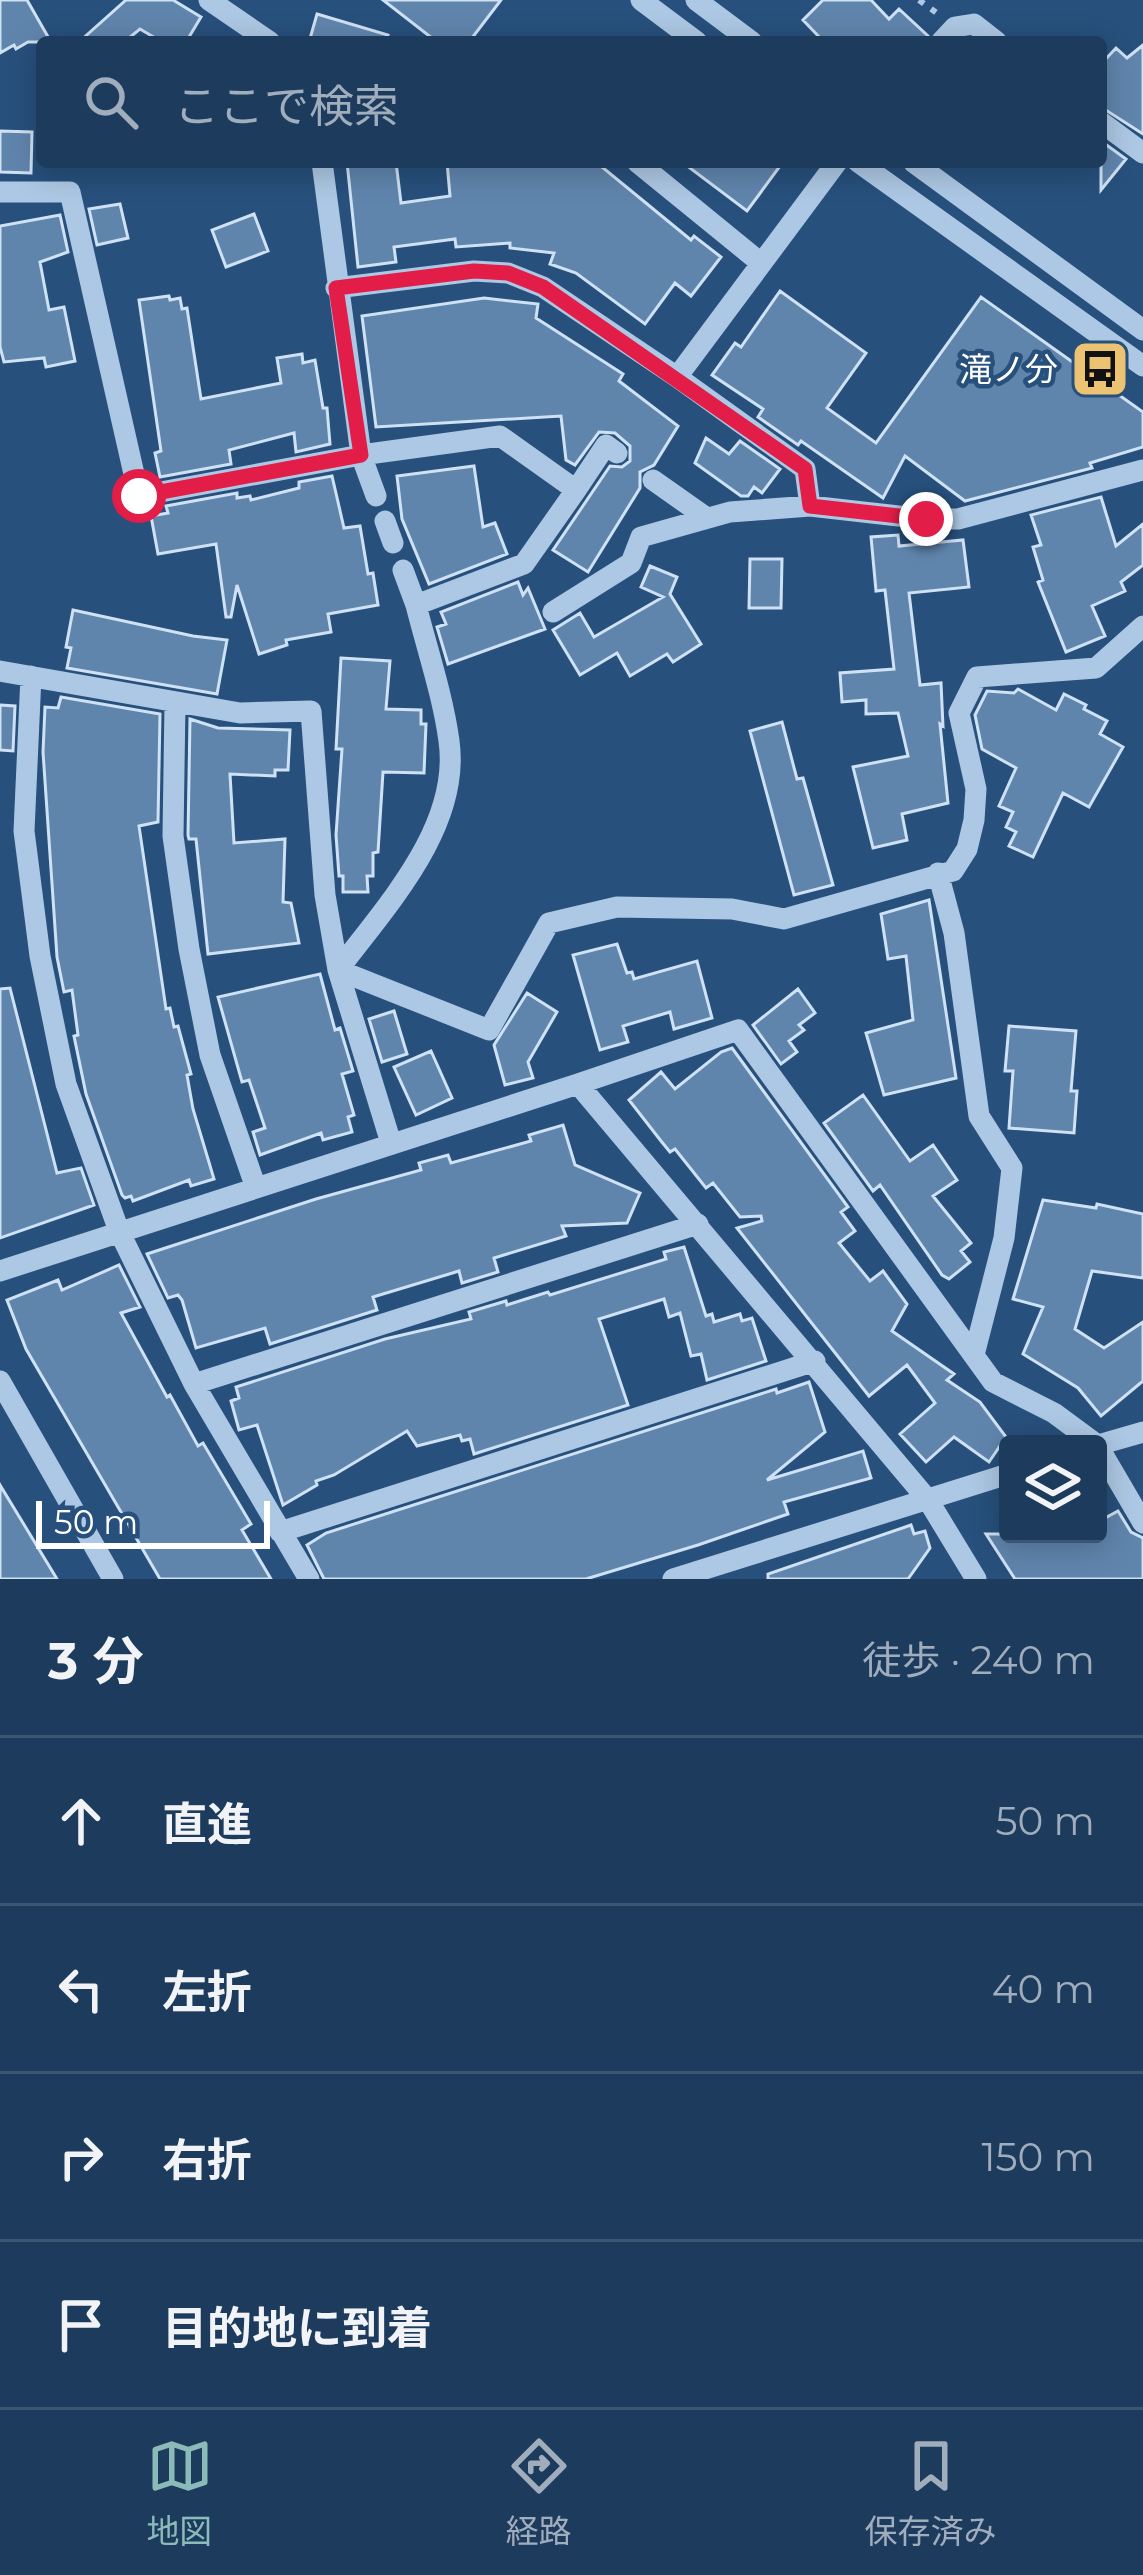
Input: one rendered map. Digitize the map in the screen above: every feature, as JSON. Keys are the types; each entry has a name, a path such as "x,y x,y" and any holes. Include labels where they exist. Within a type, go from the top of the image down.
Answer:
{"street":[{"path":"209,0 261,36"},
{"path":"641,0 689,36"},
{"path":"696,0 744,36"},
{"path":"947,36 955,27 974,24 989,36"},
{"path":"1107,127 1143,154"},
{"path":"323,168 361,455 376,496"},
{"path":"644,168 761,263"},
{"path":"677,377 832,168"},
{"path":"866,168 1143,366"},
{"path":"921,168 1143,330"},
{"path":"0,192 70,192 139,496 361,455 500,436 576,490"},
{"path":"336,288 474,271 508,273 543,287 805,469 810,506"},
{"path":"416,605 524,564 606,445 617,453"},
{"path":"553,612 631,563 641,536 730,512 810,506 958,519 1143,470"},
{"path":"653,480 707,518"},
{"path":"385,521 394,543"},
{"path":"338,970 409,874 440,811 450,776 449,741 403,570"},
{"path":"338,970 489,1030 549,923 617,907 732,909 784,919 953,871 968,849 974,820 976,789 959,713 977,677 1096,668 1143,626"},
{"path":"0,671 240,713 311,711 325,895 338,970 391,1143"},
{"path":"31,676 24,831 40,956 66,1084 119,1231 194,1384 309,1579"},
{"path":"175,702 173,836 188,949 209,1055 256,1188"},
{"path":"938,874 954,933 979,1116 1012,1168 1004,1238 974,1355"},
{"path":"0,1271 738,1030 993,1382 1054,1413 1084,1435"},
{"path":"578,1084 928,1500 976,1579"},
{"path":"194,1384 698,1224"},
{"path":"280,1532 815,1361"},
{"path":"0,1381 113,1579"},
{"path":"1107,1442 1143,1432"},
{"path":"1107,1462 1143,1523"},
{"path":"673,1579 999,1477"}],"building":[{"path":"0,0 27,0 48,36 36,36 36,42 0,53"},
{"path":"126,0 173,0 201,17 190,36 152,36 140,29 131,36 86,36"},
{"path":"383,0 501,0 474,36 429,36"},
{"path":"823,0 871,0 889,19 899,9 928,36 818,36 803,20"},
{"path":"317,14 388,35 388,36 311,36"},
{"path":"1143,45 1143,134 1107,111 1107,58 1116,48 1127,58"},
{"path":"0,131 32,132 31,173 0,172"},
{"path":"1107,145 1126,159 1101,190 1101,168 1107,168"},
{"path":"348,168 397,168 401,203 450,196 448,168 603,168 691,240 694,236 721,257 691,296 675,283 645,324 576,273 550,264 554,253 510,248 510,243 456,247 455,239 394,247 396,262 358,267"},
{"path":"690,168 779,168 747,211"},
{"path":"120,204 128,238 97,245 89,209"},
{"path":"254,214 268,251 226,267 212,230"},
{"path":"60,215 68,252 40,262 49,310 64,307 75,361 46,367 44,358 4,362 0,226"},
{"path":"780,291 866,353 827,408 876,443 981,297 1143,412 1143,447 1090,463 1092,468 965,501 905,456 883,498 758,417 763,409 712,375 735,343 741,347"},
{"path":"169,296 170,300 180,298 182,309 187,308 201,399 281,383 277,358 302,354 303,363 315,360 330,444 296,452 294,433 229,450 231,464 160,477 155,453 161,451 139,300"},
{"path":"484,298 538,304 536,318 623,374 619,381 678,426 654,465 640,472 640,488 588,572 553,550 610,466 622,467 630,461 630,446 615,433 599,432 575,465 566,460 561,416 376,427 362,316"},
{"path":"706,438 729,454 740,441 780,469 762,493 754,487 748,496 741,496 695,463"},
{"path":"474,466 483,527 495,523 507,554 429,584 402,519 397,476"},
{"path":"332,476 344,528 360,526 378,605 328,614 331,632 286,640 287,645 259,654 237,585 231,617 226,617 216,544 158,554 151,516 168,513 166,506 237,493 237,498 250,496 251,500 299,488 299,482"},
{"path":"1101,497 1116,546 1143,524 1143,565 1121,582 1125,591 1092,606 1105,636 1066,652 1038,582 1043,580 1033,547 1041,545 1031,515"},
{"path":"898,535 899,546 963,540 969,587 909,593 920,685 941,683 948,803 902,814 907,840 873,848 853,767 908,756 898,713 866,714 866,700 842,702 840,673 894,669 885,590 876,591 871,537"},
{"path":"750,559 782,559 781,608 749,608"},
{"path":"650,566 677,577 670,594 701,644 673,662 667,654 630,676 617,653 580,675 553,630 580,613 594,637 663,597 641,587"},
{"path":"518,582 523,595 528,588 545,629 448,664 437,627 446,624 441,612"},
{"path":"73,610 227,640 217,694 67,668"},
{"path":"341,658 390,661 386,709 421,710 421,724 426,724 424,773 383,772 378,852 373,853 373,876 367,876 368,892 343,892 343,876 339,876 336,835 342,749 336,749"},
{"path":"1018,689 1056,710 1064,694 1086,705 1084,709 1107,721 1100,734 1123,747 1089,807 1063,793 1033,857 1009,846 1016,832 1006,827 1013,812 999,806 1016,768 982,749 975,715 987,691 1014,693"},
{"path":"61,697 160,714 158,822 139,826 166,1009 170,1008 174,1027 178,1026 191,1074 187,1075 193,1109 214,1179 191,1186 189,1180 133,1201 122,1195 86,1094 74,1036 78,1035 72,990 64,992 57,957 43,752 45,707 58,708"},
{"path":"0,705 15,706 13,751 0,750"},
{"path":"190,719 218,728 290,730 288,770 275,770 275,776 230,774 234,843 285,839 283,902 291,903 299,943 208,954 196,839 188,835"},
{"path":"782,722 833,885 794,895 750,731"},
{"path":"929,900 956,1078 884,1095 866,1033 913,1020 906,956 888,959 881,914"},
{"path":"617,944 627,973 632,972 634,979 697,961 712,1018 674,1029 670,1012 623,1026 628,1042 600,1050 573,955"},
{"path":"320,974 335,1030 340,1028 353,1071 342,1074 354,1115 348,1117 352,1132 323,1140 321,1133 260,1155 253,1132 265,1128 249,1080 242,1082 218,997"},
{"path":"10,988 57,1173 81,1168 94,1205 0,1238 0,989"},
{"path":"798,989 815,1013 789,1041 797,1052 781,1064 753,1025"},
{"path":"527,993 557,1012 528,1062 533,1078 505,1085 494,1045"},
{"path":"394,1011 407,1054 382,1062 369,1019"},
{"path":"1009,1026 1076,1031 1071,1091 1077,1091 1074,1133 1009,1128 1013,1071 1005,1071"},
{"path":"732,1048 848,1207 841,1212 855,1231 839,1243 870,1281 883,1271 907,1304 892,1331 954,1374 947,1380 980,1402 1005,1435 999,1435 999,1447 989,1462 954,1437 926,1462 900,1434 935,1403 907,1365 869,1396 737,1228 762,1221 761,1216 740,1217 713,1183 706,1188 629,1100 661,1072 675,1089"},
{"path":"431,1051 452,1098 416,1115 394,1067"},
{"path":"863,1095 910,1161 933,1145 957,1180 933,1196 971,1243 961,1251 970,1262 949,1279 880,1185 873,1191 824,1123"},
{"path":"563,1125 575,1165 640,1193 627,1223 562,1226 566,1236 494,1258 498,1272 462,1283 459,1271 373,1297 377,1310 270,1344 265,1328 196,1348 182,1300 178,1295 168,1298 147,1254 421,1170 419,1163 448,1155 451,1163 531,1141 529,1135"},
{"path":"1043,1200 1143,1214 1143,1278 1092,1271 1075,1329 1104,1348 1143,1322 1143,1381 1101,1416 1078,1388 1023,1354 1043,1307 1013,1299"},
{"path":"684,1247 706,1316 712,1314 714,1322 740,1314 742,1321 752,1318 766,1361 707,1380 701,1354 691,1356 680,1313 669,1317 664,1299 599,1319 628,1405 474,1454 470,1439 462,1441 460,1435 417,1446 407,1431 316,1481 317,1485 283,1505 257,1425 239,1430 231,1401 239,1398 236,1387 385,1339 471,1319 469,1312 550,1295 666,1259 664,1252"},
{"path":"119,1265 140,1307 121,1313 167,1397 170,1395 198,1446 203,1443 251,1524 242,1530 271,1579 160,1579 26,1349 7,1300 58,1280 62,1290"},
{"path":"809,1382 825,1432 767,1480 863,1451 871,1478 784,1502 788,1514 698,1545 586,1579 324,1579 307,1545 326,1533"},
{"path":"0,1485 57,1579 0,1579"},
{"path":"1118,1511 1131,1532 1143,1538 1143,1579 1015,1579 986,1534 999,1534 999,1543 1107,1543 1107,1517"},
{"path":"911,1525 914,1534 925,1531 930,1548 908,1579 768,1579 768,1574"}],"place":[{"name":"滝ノ分","path":"1100,369"}],"route":[{"path":"139,496 361,455 336,288 474,271 508,273 543,287 677,377 805,469 810,506 926,519"}]}
